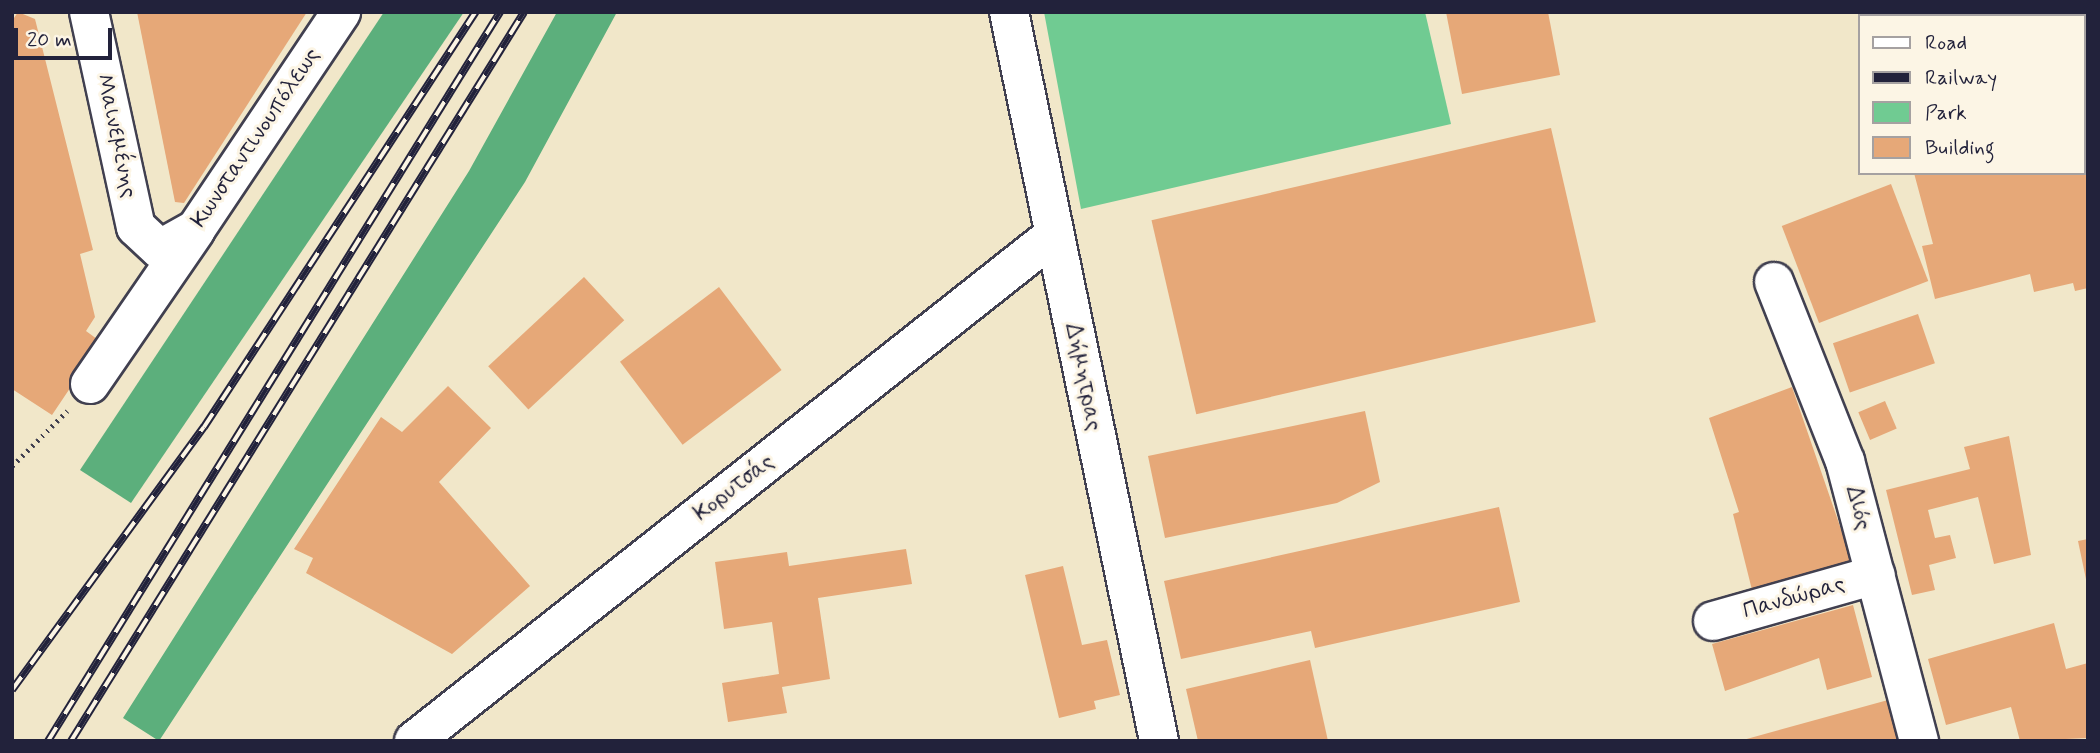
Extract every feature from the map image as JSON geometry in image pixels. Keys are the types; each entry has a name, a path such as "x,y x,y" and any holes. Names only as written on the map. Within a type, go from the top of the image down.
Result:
{"street":[{"name":"Μαινεμένης","path":"89,12 136,227 160,249"},
{"name":"Κωνσταντινουπόλεως","path":"160,249 196,229 341,12"},
{"name":"Δήμητρας","path":"1009,12 1159,741"},
{"path":"90,384 196,229"},
{"name":"Κορυτσάς","path":"438,733 1054,235"},
{"name":"Διός","path":"1774,282 1841,449 1919,741"},
{"name":"Πανδώρας","path":"1713,621 1876,575"}],"path":[{"path":"12,466 90,384"}],"green space":[{"path":"384,12 464,12 131,503 80,470"},
{"path":"557,12 617,12 525,182 159,741 123,718 469,171"},
{"path":"1044,12 1425,12 1451,124 1081,209"}],"building":[{"path":"18,12 35,19 93,250 80,254 95,317 86,331 101,342 52,415 12,389 12,21"},
{"path":"137,12 307,12 184,203 175,202"},
{"path":"1446,12 1548,12 1560,75 1462,94"},
{"path":"1951,12 2069,12 2026,14 1946,14"},
{"path":"2088,109 2088,288 2075,291 2073,283 2034,292 2030,274 1935,299 1922,246 1933,244 1915,175 2086,175"},
{"path":"1551,128 1596,322 1196,414 1152,220"},
{"path":"1891,184 1928,281 1819,323 1782,226"},
{"path":"584,277 624,320 528,409 488,366"},
{"path":"719,287 782,370 683,445 620,362"},
{"path":"1918,314 1935,363 1850,392 1833,343"},
{"path":"448,386 491,428 439,482 530,586 452,654 306,573 313,558 294,549 381,417 402,432"},
{"path":"1792,387 1853,564 1752,590 1733,514 1739,512 1709,418"},
{"path":"1885,401 1897,429 1870,440 1858,412"},
{"path":"1365,411 1380,482 1337,503 1165,538 1148,456"},
{"path":"2009,436 2031,555 1994,564 1978,497 1928,510 1935,538 1950,535 1956,558 1929,565 1935,590 1912,595 1886,490 1970,469 1964,447"},
{"path":"1499,507 1520,602 1315,648 1311,631 1181,659 1164,581"},
{"path":"2088,539 2088,583 2087,584 2078,541"},
{"path":"906,549 912,584 818,598 830,679 782,687 787,713 728,722 722,683 779,674 772,622 724,629 715,562 787,552 789,566"},
{"path":"1063,566 1082,645 1107,640 1120,695 1094,701 1096,709 1059,718 1025,575"},
{"path":"1853,605 1872,677 1827,690 1819,658 1725,691 1712,644"},
{"path":"2054,623 2066,669 2088,663 2088,738 2020,741 2011,707 1946,725 1928,659"},
{"path":"1310,660 1328,741 1198,741 1186,689"},
{"path":"1888,700 1899,741 1743,741 1743,740"}],"railway":[{"path":"12,690 204,427 476,12"},
{"path":"48,741 500,12"},
{"path":"71,741 524,12"}]}
